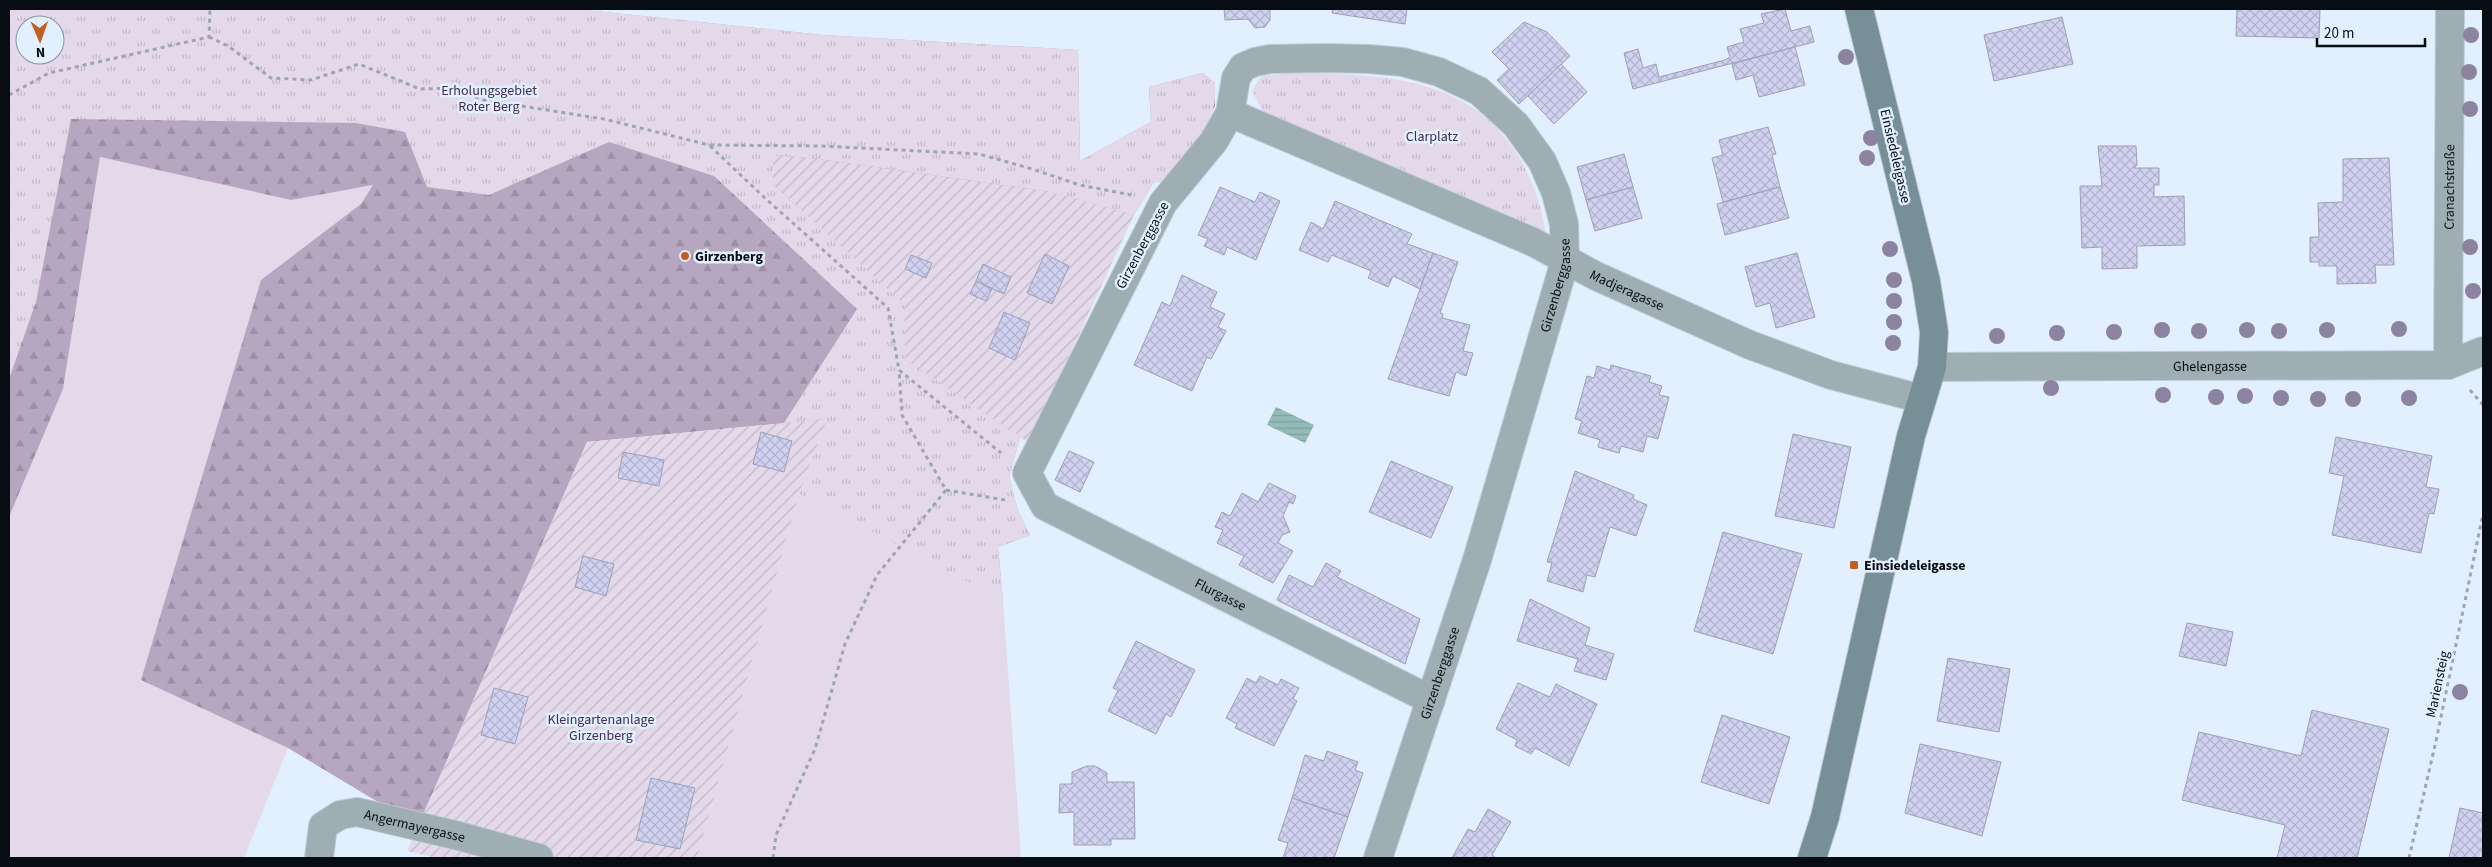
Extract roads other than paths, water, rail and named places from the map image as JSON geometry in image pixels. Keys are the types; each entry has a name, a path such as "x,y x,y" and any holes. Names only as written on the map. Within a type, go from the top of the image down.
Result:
{"street":[{"name":"Einsiedeleigasse","path":"1812,858 1825,817 1911,436 1932,367 1934,332 1926,281 1859,9"},
{"name":"Cranachstraße","path":"2448,365 2450,9"},
{"name":"Girzenberggasse","path":"1045,506 1027,473 1163,203 1214,141 1230,113 1236,78 1243,67 1270,59 1369,59 1403,62 1439,72 1479,91 1516,125 1542,161 1556,193 1564,224 1564,261 1477,560 1378,858"},
{"name":"Madjeragasse","path":"1230,113 1533,242 1564,261 1750,345 1857,383 1922,399"},
{"name":"Ghelengasse","path":"1932,367 2448,365 2483,351"},
{"name":"Flurgasse","path":"1045,506 1431,700"},
{"name":"Angermayergasse","path":"319,858 323,826 340,815 357,812 459,836 539,858"}],"place":[{"name":"Girzenberg","path":"685,256"},
{"name":"Einsiedeleigasse","path":"1854,565"}],"park label":[{"name":"Erholungsgebiet Roter Berg","path":"489,98"},
{"name":"Clarplatz","path":"1432,136"},
{"name":"Kleingartenanlage Girzenberg","path":"601,728"}]}
